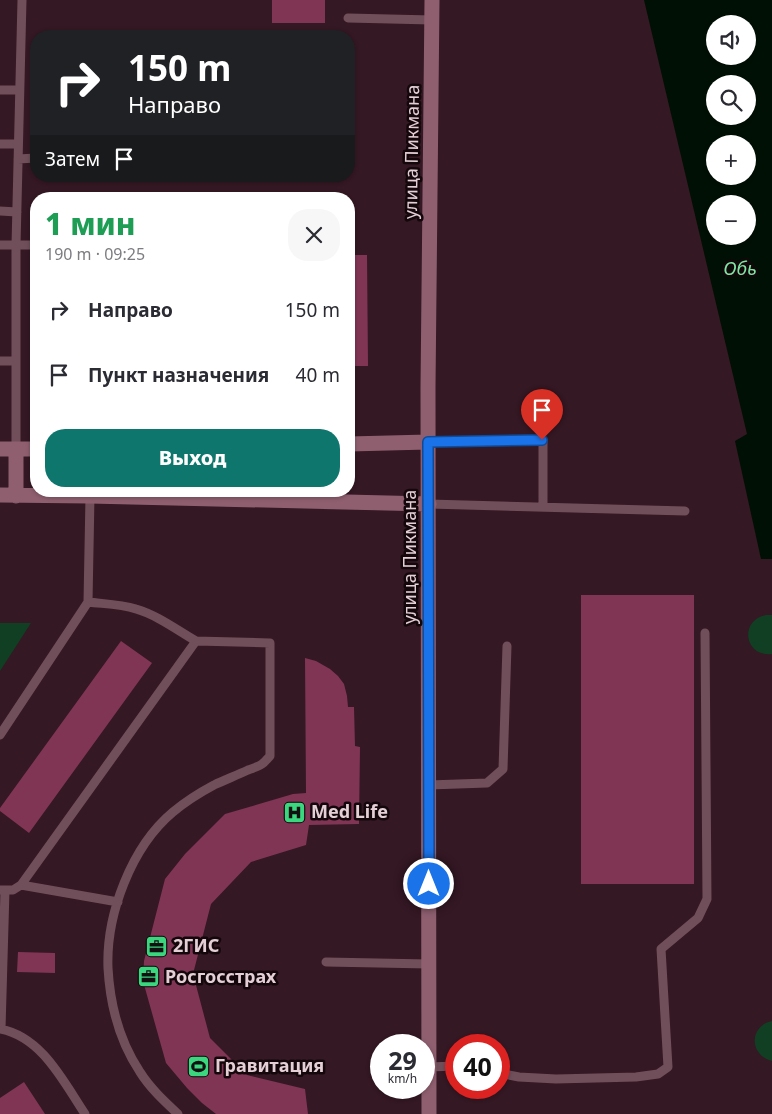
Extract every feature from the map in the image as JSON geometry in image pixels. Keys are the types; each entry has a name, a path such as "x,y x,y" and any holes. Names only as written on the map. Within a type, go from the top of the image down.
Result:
{"street":[{"name":"улица Пикмана","path":"429,1034 428,442 432,0"},
{"path":"355,444 428,442"},
{"path":"0,449 30,450"},
{"path":"16,450 16,496"},
{"path":"0,495 30,496"},
{"path":"132,497 429,504"},
{"name":"улица Пикмана","path":"429,1099 429,1114"}],"lane":[{"path":"16,450 16,245 22,0"},
{"path":"348,18 432,20"},
{"path":"0,90 19,90"},
{"path":"0,144 18,144"},
{"path":"18,159 30,158"},
{"path":"0,212 17,212"},
{"path":"0,245 30,245"},
{"path":"0,360 16,360"},
{"path":"428,442 542,440 543,507"},
{"path":"0,734 88,602 90,497"},
{"path":"429,504 685,511"},
{"path":"88,602 122,605 138,610 160,620 196,641 270,643 270,756 262,764 192,798 171,814 150,836 124,881 109,945 110,992 116,1020 126,1048 140,1073 159,1096 178,1114"},
{"path":"510,1075 556,1080 636,1077 658,1074 668,1066 661,948 698,918 707,899 705,633"},
{"path":"85,1114 54,1067 42,1053 32,1043 17,1033 1,1029 3,890 13,890 21,885 196,641"},
{"path":"429,785 487,783 503,769 507,646"},
{"path":"21,885 118,902"},
{"path":"326,962 429,964"}],"green space":[{"path":"772,615 772,654 755,650 748,638 752,624 757,618"},
{"path":"0,623 31,623 0,671"},
{"path":"772,1021 772,1061 764,1058 759,1053 755,1041 759,1029 764,1024"}],"water":[{"name":"Обь","path":"644,0 772,0 772,559 761,559 735,441 747,434"}],"building":[{"path":"272,0 325,0 325,23 272,23"},
{"path":"355,255 367,255 368,366 355,366"},
{"path":"581,595 694,595 694,884 581,884"},
{"path":"121,641 152,663 29,833 0,811 0,808"},
{"path":"305,658 316,661 338,676 344,684 348,707 354,707 355,746 360,747 359,824 309,825 306,845 251,862 211,904 193,974 210,1038 247,1075 305,1089 308,1114 216,1114 187,1088 166,1063 143,981 144,961 165,879 185,854 225,814 293,794 306,793"},
{"path":"18,952 55,953 55,973 17,972"},
{"path":"24,1082 45,1114 0,1114 0,1098"}],"place":[{"name":"Med Life","path":"295,812"},
{"name":"2ГИС","path":"157,946"},
{"name":"Росгосстрах","path":"149,977"},
{"name":"Гравитация","path":"199,1066"}],"route":[{"path":"429,884 428,442 542,440"}]}
